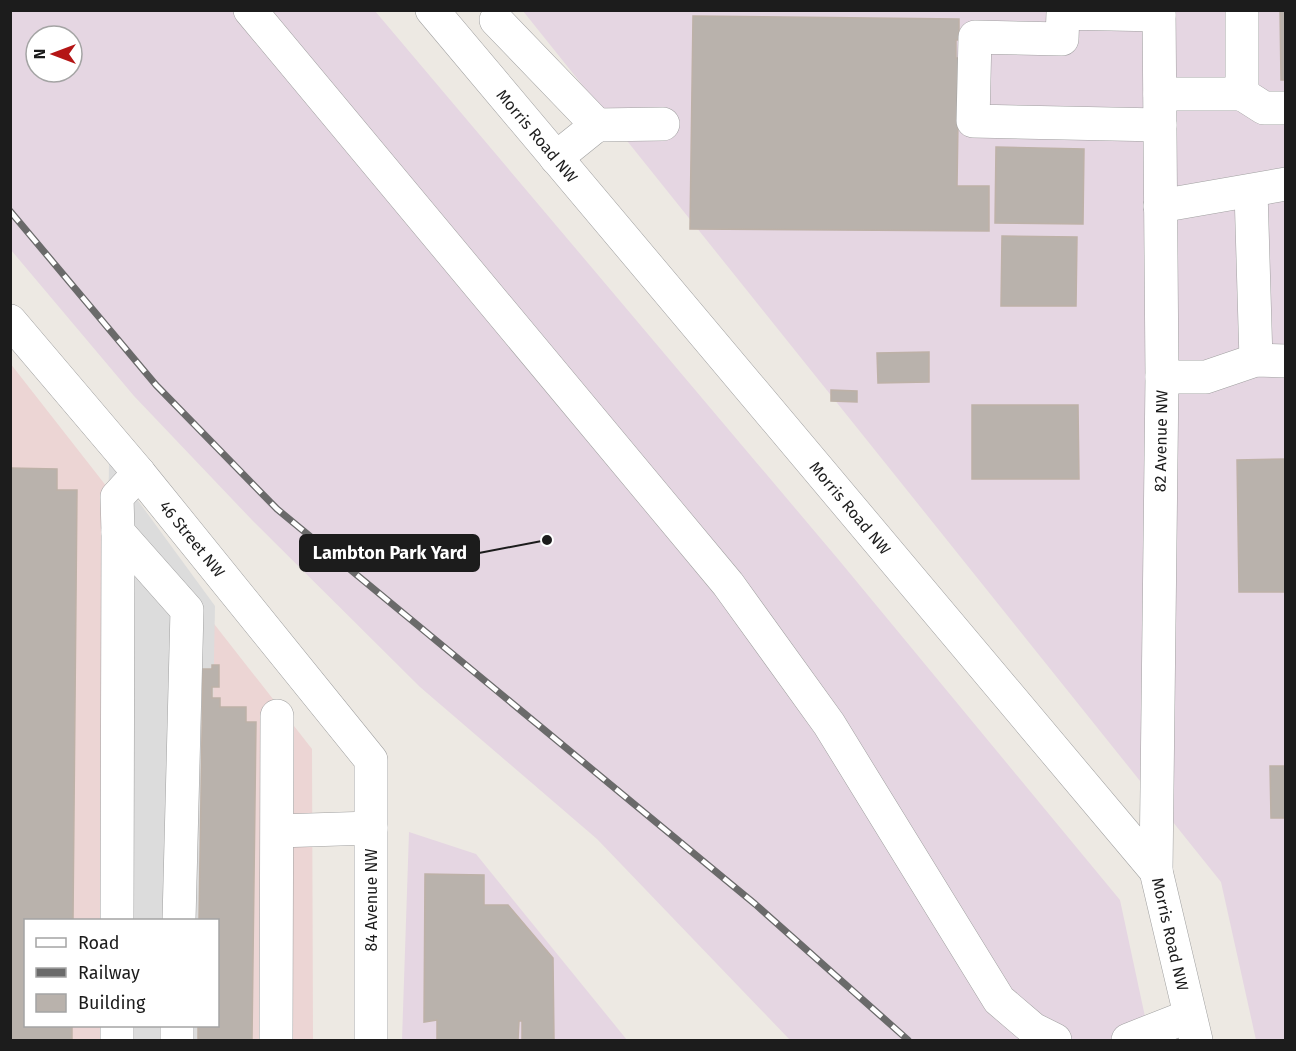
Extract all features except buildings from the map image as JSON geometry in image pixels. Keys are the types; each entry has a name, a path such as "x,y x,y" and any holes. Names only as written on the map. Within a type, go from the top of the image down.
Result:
{"street":[{"path":"250,10 728,584 829,724 999,1000 1033,1029 1055,1041"},
{"name":"Morris Road NW","path":"432,10 1156,871 1193,1028"},
{"path":"1242,10 1242,94"},
{"path":"1159,13 1063,12 1062,39 975,37 973,121 1160,109 1242,94 1264,108 1286,108"},
{"name":"82 Avenue NW","path":"1156,871 1162,377 1159,13"},
{"path":"464,48 499,15 597,125"},
{"path":"556,158 597,125 663,124"},
{"path":"1160,206 1286,184"},
{"path":"1162,377 1206,377 1271,361 1251,191"},
{"name":"46 Street NW","path":"10,321 139,473 371,760"},
{"path":"117,919 117,497 139,473"},
{"path":"118,531 187,610 179,919"},
{"path":"276,1041 277,716"},
{"name":"84 Avenue NW","path":"371,760 371,1041"},
{"path":"278,831 371,828"},
{"path":"1128,1041 1193,1028"}],"shaded area":[{"path":"10,11 375,11 838,559 1120,900 1150,1040 790,1040 597,839 420,687 252,520 134,396 11,250"},
{"path":"523,11 1285,11 1285,1040 1256,1040 1221,882"},
{"path":"10,363 312,749 313,1040 11,1040"},
{"path":"109,461 215,606 209,919 103,919"},
{"path":"409,832 476,854 627,1040 402,1040"},
{"path":"101,1027 207,1027 207,1040 101,1040"}],"railway":[{"path":"10,211 156,385 277,509 755,904 908,1040"}],"place":[{"name":"Lambton Park Yard","path":"547,540"}]}
